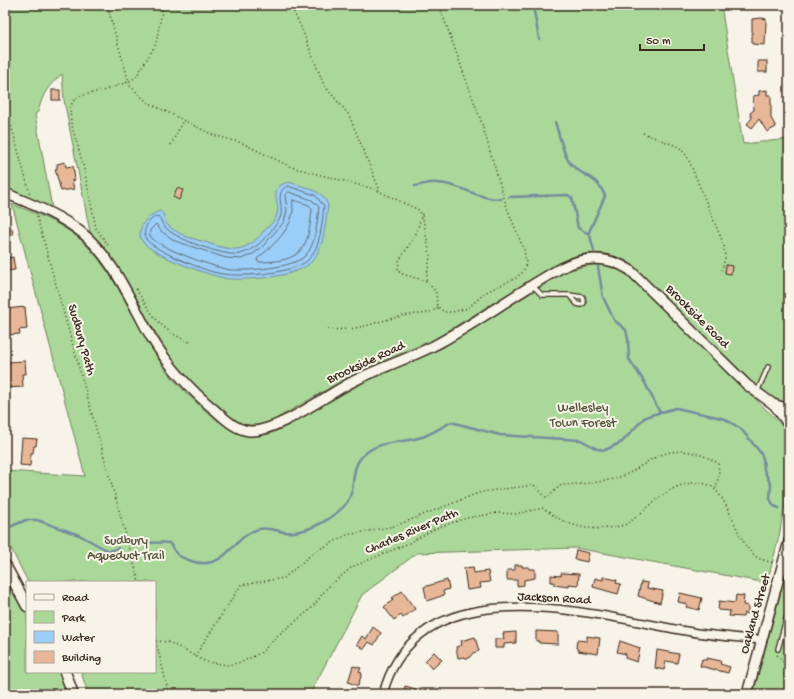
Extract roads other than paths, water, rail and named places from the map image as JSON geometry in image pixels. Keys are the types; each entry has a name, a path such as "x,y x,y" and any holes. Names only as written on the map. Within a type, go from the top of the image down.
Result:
{"main road":[{"path":"5,565 26,604"},
{"path":"65,673 73,694"}],"street":[{"name":"Brookside Road","path":"5,193 33,205 68,223 94,244 115,273 159,350 175,373 194,393 227,421 236,427 249,431 258,431 276,425 360,377 437,344 561,268 582,260 603,259 620,264 636,275 756,393 773,404 789,409"},
{"name":"Brookside Road","path":"773,404 789,425"},
{"name":"Oakland Street","path":"747,694 788,547"},
{"name":"Jackson Road","path":"384,694 390,673 397,660 406,648 422,633 433,625 452,617 484,611 529,608 567,609 685,631 761,640"}],"lane":[{"path":"532,285 538,293 569,296"},
{"path":"756,393 768,368"},
{"path":"778,649 789,608"}],"water":[{"path":"288,182 317,192 326,201 328,206 324,235 320,249 312,261 297,271 262,278 223,278 184,265 157,253 142,241 140,236 140,231 144,222 152,215 160,211 168,225 182,235 230,249 244,247 257,239 275,219 278,212 276,197 277,188"}],"waterway":[{"path":"533,5 539,39"},
{"path":"555,122 563,149 570,163 598,184 605,196 589,232 594,251"},
{"path":"415,186 431,183 445,184 484,197 501,199"},
{"path":"509,197 568,195 572,198 578,228 589,234"},
{"path":"598,267 603,297 614,320 626,330 629,359 645,383 660,413"},
{"path":"132,544 169,543 182,558 195,562 206,563 215,561 222,557 242,538 259,529 266,528 285,532 309,529 330,518 348,501 351,494 356,465 360,458 367,452 380,445 425,436 451,422 500,435 581,440 597,449 605,450 622,442 644,418 676,408 725,419 741,429 760,452 763,458 764,470 771,485 770,499 774,506 779,508"},
{"path":"5,529 26,520 37,520 79,535 110,551 118,548"}],"park label":[{"name":"Wellesley Town Forest","path":"583,416"},
{"name":"Sudbury Aqueduct Trail","path":"126,548"}]}
